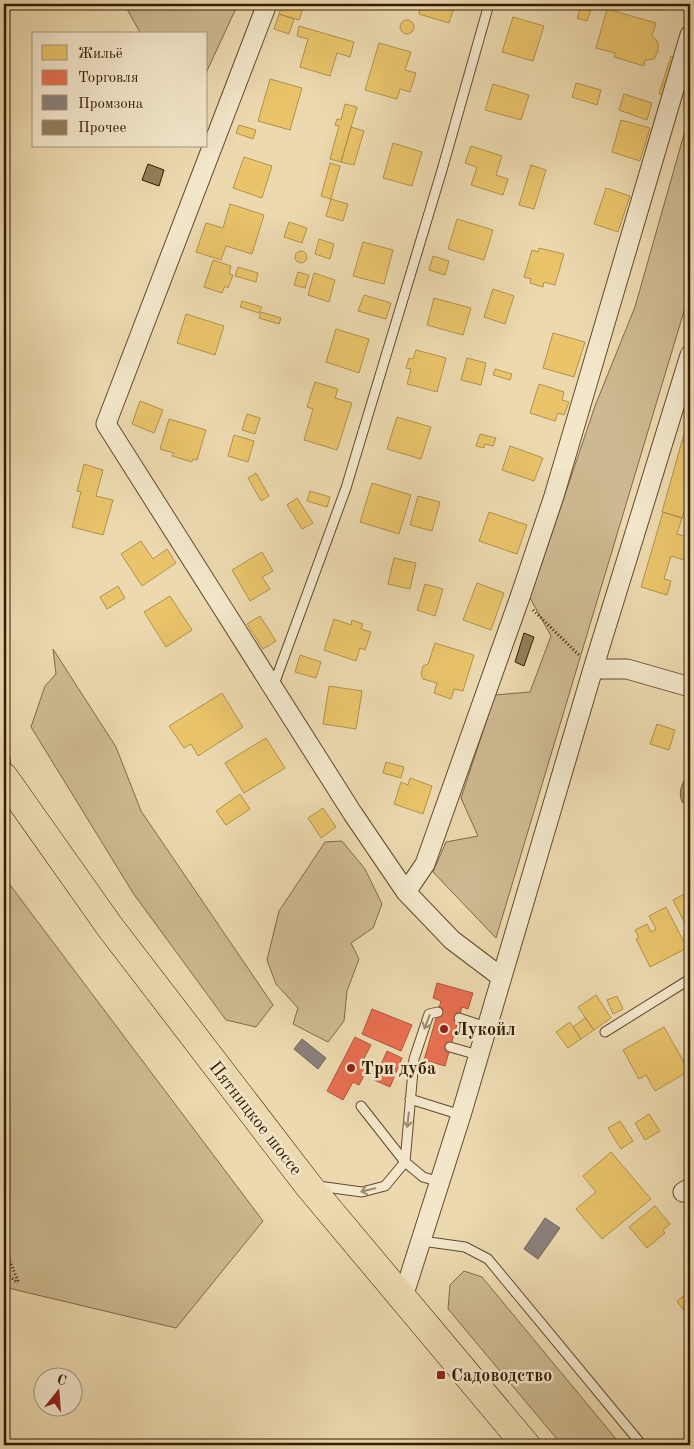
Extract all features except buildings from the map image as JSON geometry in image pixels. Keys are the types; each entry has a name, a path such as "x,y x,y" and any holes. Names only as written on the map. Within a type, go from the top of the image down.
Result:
{"main road":[{"name":"Пятницкое шоссе","path":"6,781 110,927 308,1184 526,1445"}],"street":[{"path":"267,4 106,424 353,814 406,892 452,940 501,977"},
{"path":"406,892 425,864 554,496 690,36"},
{"path":"403,1297 461,1115 593,669 690,355"},
{"path":"593,669 627,669 690,687"}],"lane":[{"path":"273,688 346,488 442,170 489,4"},
{"path":"4,752 6,781"},
{"path":"606,1032 690,979"},
{"path":"308,1184 362,1192 385,1186 405,1162 414,1059 425,1039 429,1014 438,1012"},
{"path":"458,1018 486,1026"},
{"path":"450,1047 478,1055"},
{"path":"410,1099 461,1115"},
{"path":"361,1106 405,1162 423,1177 440,1182"},
{"path":"422,1241 465,1247 488,1258 642,1445"}],"path":[{"path":"520,597 593,669"},
{"path":"4,1248 18,1284 4,1272"}],"shaded area":[{"path":"124,4 238,4 208,69 208,32 140,32"},
{"path":"690,113 690,291 496,938 433,872 446,842 478,836 461,798 495,695 530,692 551,636 530,598 595,406 635,307"},
{"path":"53,649 116,747 141,811 273,1005 256,1027 226,1020 133,893 31,727 45,686 56,674"},
{"path":"690,771 690,806 682,802 680,793"},
{"path":"342,841 365,869 382,904 373,928 351,943 359,959 347,991 344,1021 328,1042 293,1024 298,1008 276,984 267,960 279,911 325,842"},
{"path":"4,877 263,1221 176,1328 4,1287"},
{"path":"464,1271 482,1277 621,1445 562,1445 448,1309 450,1285"}],"place":[{"name":"Лукойл","path":"444,1029"},
{"name":"Три дуба","path":"351,1068"},
{"name":"Садоводство","path":"441,1375"}]}
